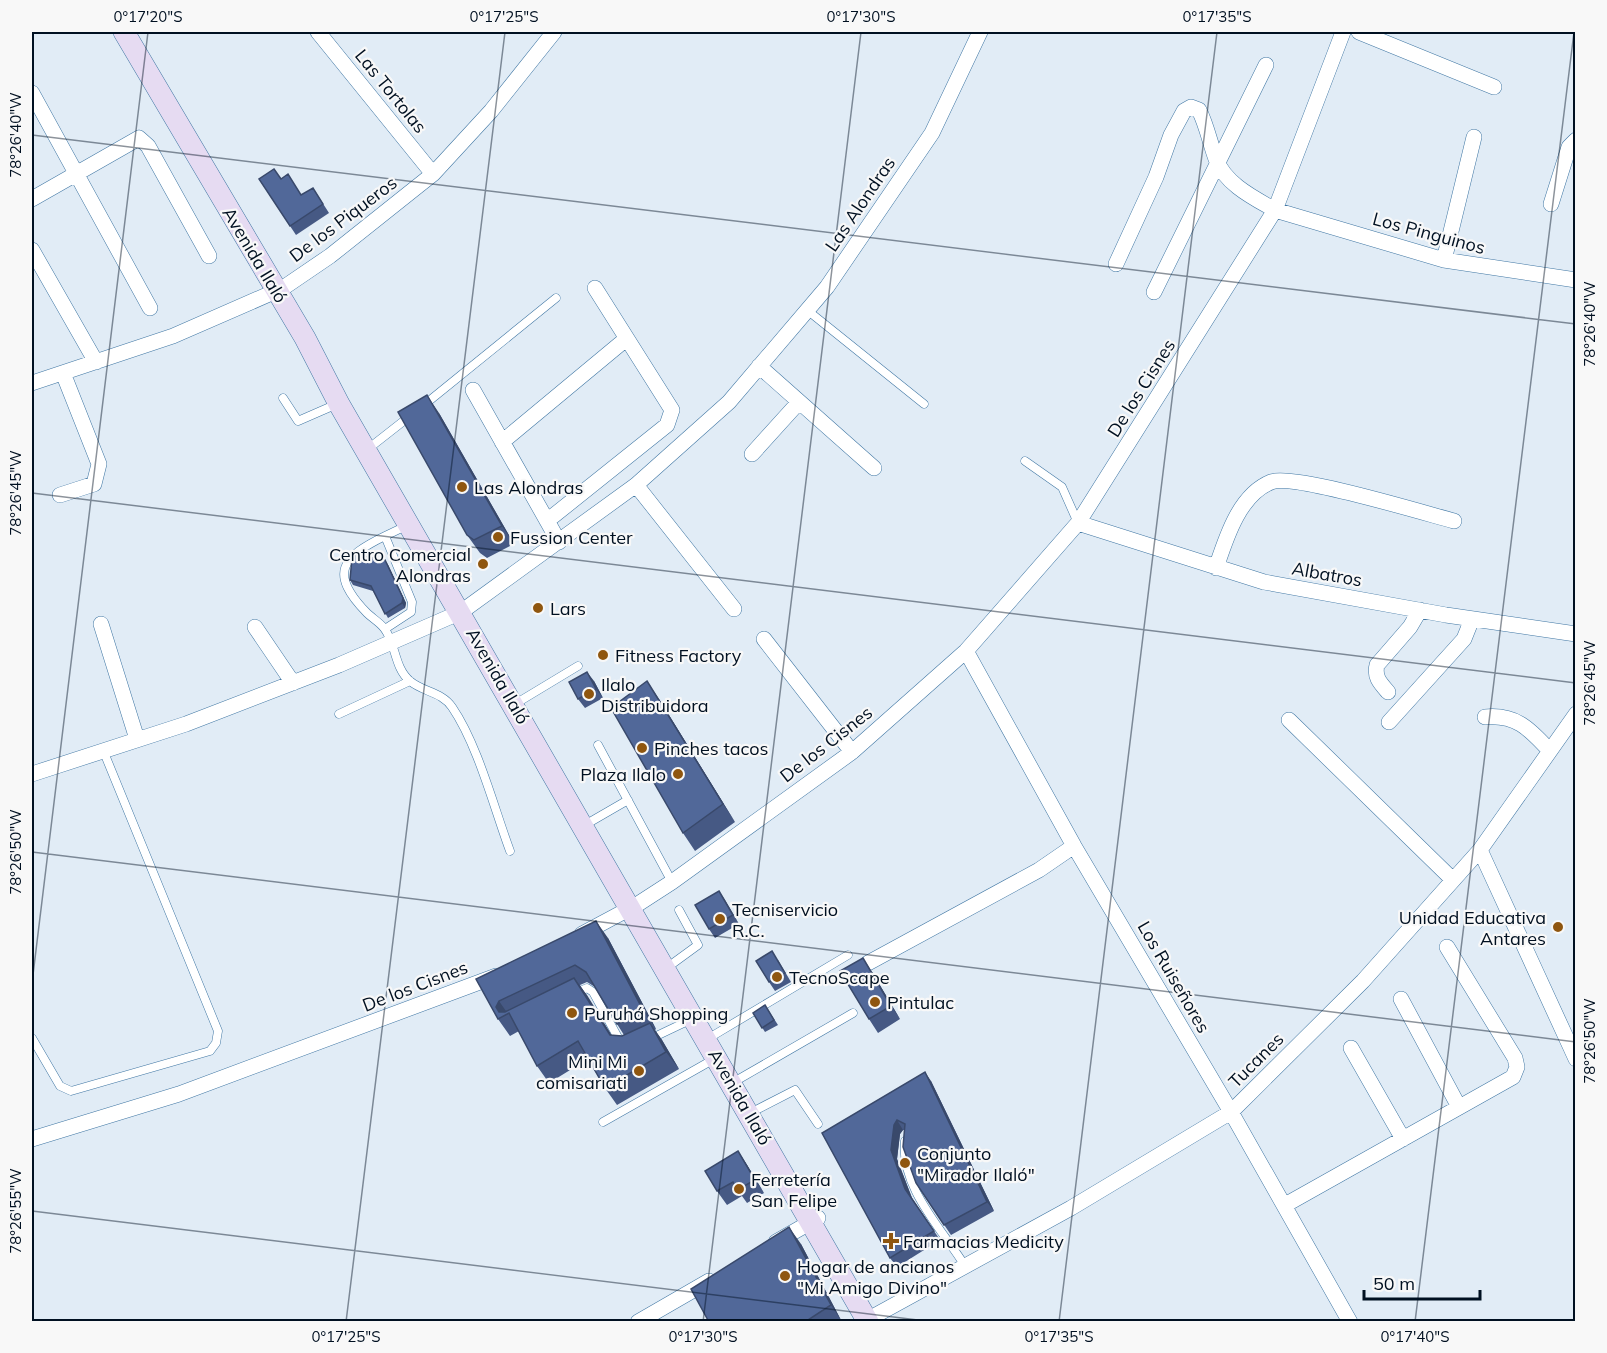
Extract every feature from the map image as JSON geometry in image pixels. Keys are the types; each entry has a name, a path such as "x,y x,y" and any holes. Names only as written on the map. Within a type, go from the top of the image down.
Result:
{"main road":[{"name":"Avenida Ilaló","path":"124,32 373,445 635,906 714,1035 815,1220"},
{"name":"Avenida Ilaló","path":"136,32 280,289 339,404 410,524 520,701 590,822 695,1019 872,1320"}],"street":[{"name":"Las Tortolas","path":"318,32 433,174"},
{"name":"De los Piqueros","path":"32,383 173,336 280,289 330,256 433,174 491,111 554,32"},
{"name":"Las Alondras","path":"32,774 186,724 293,683 388,635 465,610 636,485 729,402 827,287 932,133 980,32"},
{"name":"De los Cisnes","path":"572,939 635,906 672,882 852,752 966,651 1078,523 1275,210 1343,32"},
{"path":"1359,32 1494,87"},
{"path":"1154,292 1266,65"},
{"path":"32,93 150,308"},
{"path":"1116,264 1156,177 1171,135 1184,111 1191,107 1199,110 1217,161"},
{"path":"1444,260 1474,137"},
{"path":"32,199 136,138 148,146 209,256"},
{"path":"1551,204 1569,147 1575,140"},
{"name":"Los Pinguinos","path":"1217,161 1226,176 1250,195 1275,210 1444,260 1575,280"},
{"path":"32,250 96,362"},
{"path":"547,521 667,425 672,418 672,410 595,288"},
{"path":"502,442 626,339"},
{"path":"759,366 874,468"},
{"path":"60,495 94,484 99,464 63,373"},
{"path":"472,390 559,542"},
{"path":"752,454 799,402"},
{"path":"1216,568 1228,534 1241,511 1255,492 1273,481 1313,484 1454,521"},
{"path":"636,485 734,609"},
{"name":"Albatros","path":"1078,523 1264,582 1472,619 1575,634"},
{"path":"1388,692 1379,682 1376,673 1377,665 1410,627 1420,610"},
{"path":"1389,722 1464,639 1472,619"},
{"path":"101,624 137,739"},
{"path":"255,627 293,683"},
{"path":"764,639 852,752"},
{"name":"Los Ruiseñores","path":"966,651 1074,846 1285,1205 1350,1322"},
{"name":"Tucanes","path":"872,1320 1071,1208 1231,1112 1363,981 1480,850 1575,714"},
{"path":"1485,717 1503,716 1515,720 1549,750"},
{"path":"1289,720 1453,880"},
{"path":"868,963 1039,870 1074,846"},
{"path":"1480,850 1575,1059"},
{"path":"1285,1205 1513,1077 1517,1067 1515,1058 1447,947"},
{"name":"De los Cisnes","path":"32,1138 179,1095 514,969"},
{"path":"1401,999 1459,1107"},
{"path":"1351,1048 1403,1139"},
{"path":"761,1251 815,1220"},
{"path":"638,1322 720,1275"}],"lane":[{"path":"373,445 556,298"},
{"path":"807,310 924,404"},
{"path":"283,398 298,421 339,404"},
{"path":"1025,461 1062,487 1078,523"},
{"path":"410,524 357,550 347,560 343,575 353,597 388,635 403,674 410,681 443,697 451,706 478,762 510,851"},
{"path":"384,536 412,602 411,612 388,635"},
{"path":"520,701 578,666"},
{"path":"339,714 410,681"},
{"path":"598,745 672,882"},
{"path":"32,1038 60,1086 71,1091 210,1050 218,1037 218,1031 104,750"},
{"path":"590,822 628,800"},
{"path":"672,964 698,945 679,910"},
{"path":"714,1035 848,955"},
{"path":"563,999 587,988 591,989 623,1046 631,1048"},
{"path":"739,1079 853,1013"},
{"path":"641,1043 695,1019"},
{"path":"603,1122 717,1057"},
{"path":"756,1110 795,1090 818,1124"},
{"path":"906,1135 903,1157 917,1195 965,1266"}],"building":[{"path":"274,169 281,179 288,174 301,195 313,188 323,204 290,226 259,179"},
{"name":"Las Alondras","path":"427,395 502,526 474,540 467,535 398,412"},
{"path":"356,555 385,560 403,598 402,603 385,614 371,586 350,580 352,558"},
{"path":"587,672 596,689 578,699 569,682"},
{"name":"Plaza Ilalo","path":"647,681 723,804 683,833 611,708"},
{"path":"719,891 733,915 709,929 695,905"},
{"name":"Puruhá Shopping","path":"596,921 644,1012 617,1024 586,972 575,965 499,1001 496,1007 499,1012 505,1012 574,978 610,1035 622,1036 650,1023 666,1052 605,1088 578,1041 537,1066 509,1013 498,1019 476,979"},
{"path":"772,951 785,973 769,982 756,961"},
{"name":"Pintulac","path":"863,958 891,1006 869,1019 840,971"},
{"path":"765,1005 774,1020 762,1028 753,1013"},
{"name":"Conjunto \"Mirador Ilaló\"","path":"925,1072 987,1202 944,1225 916,1183 903,1147 905,1124 897,1120 894,1125 891,1150 905,1189 934,1231 890,1258 822,1133"},
{"path":"738,1151 755,1180 737,1190 733,1182 717,1191 705,1171"},
{"name":"Hogar de ancianos \"Mi Amigo Divino\"","path":"789,1227 831,1305 805,1322 709,1322 691,1289"}],"place":[{"name":"Las Alondras","path":"462,487"},
{"name":"Fussion Center","path":"498,537"},
{"name":"Centro Comercial Alondras","path":"483,564"},
{"name":"Lars","path":"538,608"},
{"name":"Fitness Factory","path":"603,655"},
{"name":"Ilalo Distribuidora","path":"589,694"},
{"name":"Pinches tacos","path":"642,748"},
{"name":"Plaza Ilalo","path":"678,774"},
{"name":"Tecniservicio R.C.","path":"720,919"},
{"name":"Unidad Educativa Antares","path":"1558,927"},
{"name":"TecnoScape","path":"777,977"},
{"name":"Pintulac","path":"875,1002"},
{"name":"Puruhá Shopping","path":"572,1013"},
{"name":"Mini Mi comisariati","path":"639,1071"},
{"name":"Conjunto \"Mirador Ilaló\"","path":"905,1163"},
{"name":"Ferretería San Felipe","path":"739,1189"},
{"name":"Farmacias Medicity","path":"891,1241"},
{"name":"Hogar de ancianos \"Mi Amigo Divino\"","path":"785,1276"}]}
